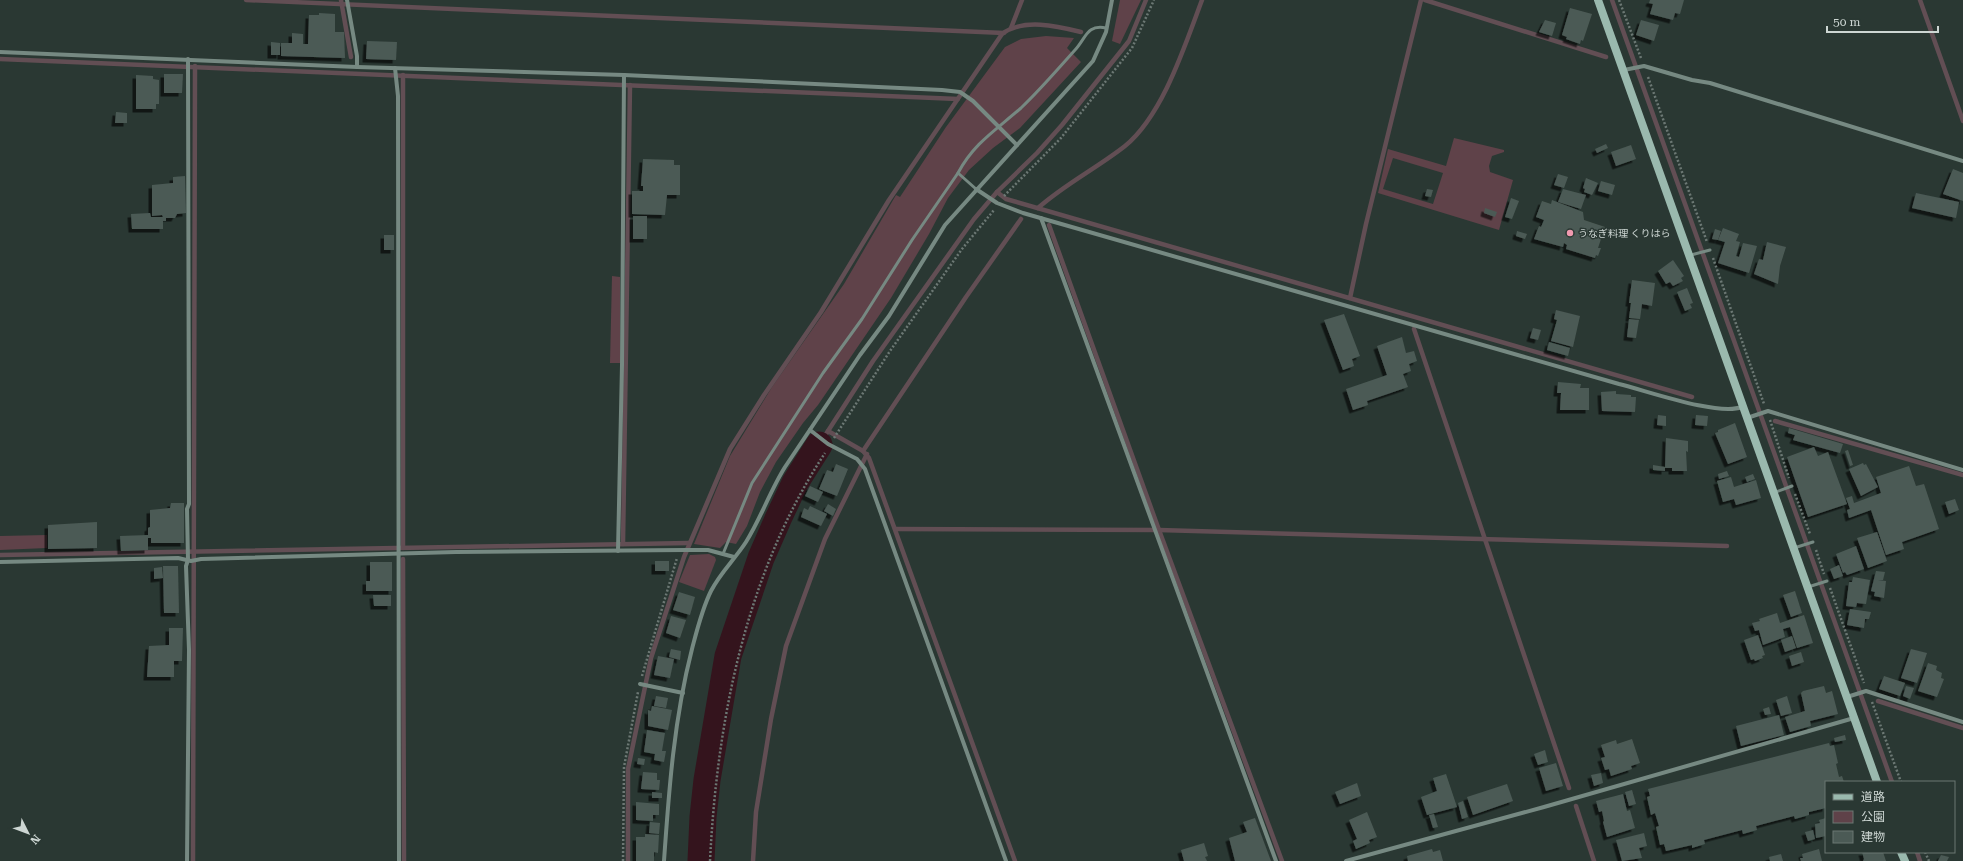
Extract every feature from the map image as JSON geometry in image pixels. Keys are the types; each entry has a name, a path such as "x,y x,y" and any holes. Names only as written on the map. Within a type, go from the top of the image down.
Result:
{"street":[{"path":"347,0 357,56 357,67"},
{"path":"664,861 672,757 683,693 695,640 710,592 719,576 756,525 774,486 860,355 889,316 945,225 1093,61 1106,28 1112,0"},
{"path":"1598,0 1627,69 1692,255 1742,407 1750,417 1850,696 1854,718 1876,781"},
{"path":"0,52 188,61 624,75 960,92 1017,145"},
{"path":"187,861 189,650 186,566 189,557 187,508 189,504 188,61"},
{"path":"1627,69 1642,66 1692,80 1710,83 1963,161"},
{"path":"395,68 399,861"},
{"path":"618,546 622,365 624,75"},
{"path":"976,189 984,196 998,203 1041,218 1619,384 1714,408 1734,410 1742,407"},
{"path":"1041,218 1153,528 1276,861"},
{"path":"1750,417 1766,412 1963,470"},
{"path":"810,430 829,444 859,461 863,465 870,479 1006,861"},
{"path":"0,562 189,557 197,561 201,559 397,552 456,552 618,546 708,550 734,557"},
{"path":"641,685 683,693"},
{"path":"1850,696 1866,692 1963,722"},
{"path":"1346,861 1544,807 1854,718"}],"lane":[{"path":"723,554 752,483 823,373 862,318 912,240 974,149 998,126 1036,94 1083,42 1091,29 1097,26 1106,28"},
{"path":"958,173 976,189"},
{"path":"1692,255 1709,251"},
{"path":"1777,492 1790,487"},
{"path":"1796,548 1811,543"},
{"path":"1810,586 1826,581"}],"path":[{"path":"1005,194 1062,138 1132,48 1154,0"},
{"path":"1619,0 1766,412 1790,487 1901,781"},
{"path":"834,438 864,390 962,249 998,203"},
{"path":"710,861 715,792 730,694 740,649 766,571 780,535 808,479 829,444"},
{"path":"623,861 624,766 651,640 682,550"}],"green space":[{"path":"1120,0 1141,0 1120,44 1112,41"},
{"path":"1046,36 1074,38 1067,48 1081,62 1020,128 993,148 969,170 948,198 929,234 891,298 818,405 803,423 776,462 760,492 747,526 736,544 726,542 720,548 694,544 730,456 772,387 844,284 896,195 900,197 946,127 1005,47 1021,39"},
{"path":"1454,138 1504,150 1504,152 1492,156 1489,166 1490,172 1513,180 1499,230 1378,193 1388,149 1446,166","holes":["1393,158 1443,173 1433,204 1383,189"]},
{"path":"612,276 620,277 620,363 610,363"},
{"path":"47,535 47,548 0,550 0,536"},
{"path":"709,554 715,557 716,560 704,591 679,582 690,555"}],"building":[{"path":"1650,0 1684,0 1680,14 1675,13 1673,20 1650,14 1653,4 1649,3"},
{"path":"1570,8 1592,14 1583,41 1581,40 1580,44 1566,39 1567,37 1562,35"},
{"path":"319,13 335,14 335,32 344,32 345,58 281,56 281,43 292,43 292,33 303,34 303,44 308,44 309,15 319,15"},
{"path":"1545,20 1556,23 1552,36 1539,32"},
{"path":"1641,20 1659,25 1654,41 1636,35"},
{"path":"367,41 397,42 396,60 366,59"},
{"path":"271,42 280,43 280,55 271,55"},
{"path":"164,74 183,74 182,93 164,93"},
{"path":"136,75 153,76 153,79 159,80 159,104 156,104 156,109 136,109"},
{"path":"116,112 127,113 127,123 115,123"},
{"path":"1606,144 1608,148 1597,153 1595,149"},
{"path":"1631,145 1636,159 1616,166 1611,152"},
{"path":"643,159 674,160 674,165 680,165 680,195 667,195 665,215 632,214 632,191 643,191 643,186 641,186"},
{"path":"1953,169 1963,173 1963,201 1943,194"},
{"path":"1558,174 1568,177 1564,188 1554,185"},
{"path":"185,176 186,213 177,214 175,218 166,218 166,221 163,221 163,229 132,229 131,214 150,213 151,217 163,217 162,215 152,216 152,185 173,183 173,177"},
{"path":"1586,178 1598,183 1592,195 1584,192 1585,189 1583,188"},
{"path":"1601,181 1615,185 1612,195 1598,191"},
{"path":"1427,189 1433,190 1431,197 1425,196"},
{"path":"1563,189 1586,195 1581,209 1558,202"},
{"path":"1916,193 1959,202 1956,218 1912,208"},
{"path":"1511,198 1519,201 1512,219 1505,217"},
{"name":"うなぎ料理 くりはら","path":"1552,200 1583,212 1584,220 1605,227 1598,248 1601,248 1598,256 1596,255 1595,258 1566,249 1567,245 1564,243 1563,247 1534,239 1539,226 1541,227 1544,220 1536,217 1542,201 1551,204"},
{"path":"1485,208 1497,212 1495,217 1484,213"},
{"path":"633,216 647,216 647,239 633,239"},
{"path":"1723,228 1739,234 1736,241 1740,242 1736,256 1739,257 1743,243 1757,246 1749,273 1718,263 1725,242 1718,240"},
{"path":"1715,229 1721,231 1718,240 1712,239"},
{"path":"1517,231 1527,234 1525,239 1516,236"},
{"path":"384,235 394,235 394,250 384,250"},
{"path":"1767,242 1786,247 1780,266 1778,284 1754,274 1759,259 1763,260"},
{"path":"1673,260 1684,276 1681,278 1683,281 1673,286 1670,282 1666,284 1658,271"},
{"path":"1632,280 1655,283 1652,306 1642,304 1640,319 1629,318"},
{"path":"1687,288 1693,303 1690,304 1692,308 1685,311 1677,292"},
{"path":"1556,310 1580,316 1573,347 1551,341 1557,320 1554,319"},
{"path":"1344,314 1360,356 1352,359 1354,366 1343,370 1324,320"},
{"path":"1629,319 1639,320 1636,338 1627,337"},
{"path":"1533,328 1541,330 1538,340 1530,338"},
{"path":"1402,337 1406,353 1414,351 1417,361 1409,364 1411,371 1403,374 1408,387 1367,401 1368,405 1353,410 1346,389 1387,375 1377,346"},
{"path":"1549,342 1570,348 1568,356 1547,350"},
{"path":"1558,382 1581,384 1580,388 1589,388 1589,410 1560,410 1561,393 1557,393"},
{"path":"1616,391 1616,394 1631,395 1631,397 1636,397 1635,412 1602,411 1601,392"},
{"path":"1658,415 1666,416 1666,426 1657,425"},
{"path":"1696,415 1708,416 1707,426 1695,425"},
{"path":"1735,423 1747,457 1728,464 1715,433 1718,432 1718,430"},
{"path":"1789,428 1843,444 1840,453 1793,440 1795,435 1788,433"},
{"path":"1666,438 1688,441 1688,452 1686,451 1687,471 1672,471 1672,468 1665,468"},
{"path":"1814,447 1818,456 1828,452 1847,504 1808,517 1787,457"},
{"path":"1848,450 1853,465 1850,466 1845,451"},
{"path":"1863,463 1864,465 1866,464 1878,487 1861,496 1849,469"},
{"path":"836,464 848,469 837,496 819,489 827,470 833,472"},
{"path":"1653,465 1665,467 1665,471 1653,470"},
{"path":"1909,466 1916,486 1924,484 1939,529 1902,542 1904,549 1886,555 1871,510 1849,518 1847,510 1850,509 1846,498 1852,496 1854,503 1881,493 1876,477"},
{"path":"1727,471 1729,476 1719,479 1718,474"},
{"path":"1753,474 1755,479 1747,482 1745,477"},
{"path":"1731,477 1734,487 1756,480 1761,498 1736,505 1734,499 1723,502 1717,481"},
{"path":"810,486 823,492 818,502 805,496"},
{"path":"1955,499 1959,510 1949,514 1945,502"},
{"path":"171,503 184,503 184,543 151,543 151,538 148,538 148,550 121,551 120,536 148,535 148,528 150,527 150,510 170,508"},
{"path":"828,504 836,509 833,516 824,511"},
{"path":"810,506 827,514 821,526 801,517 804,508 808,510"},
{"path":"97,522 97,548 48,549 48,525"},
{"path":"1877,532 1887,561 1868,568 1857,538"},
{"path":"1856,546 1864,569 1847,575 1845,572 1843,573 1836,554"},
{"path":"655,561 669,561 669,571 655,571"},
{"path":"370,562 392,562 392,591 366,591 366,581 370,581"},
{"path":"1839,565 1843,576 1834,579 1830,569"},
{"path":"163,566 178,566 179,613 164,613"},
{"path":"162,567 163,578 154,579 154,568"},
{"path":"1876,571 1885,572 1883,580 1878,580 1886,581 1884,598 1874,596 1875,592 1871,591"},
{"path":"1853,577 1870,580 1866,604 1857,603 1856,607 1846,606 1849,582 1852,582"},
{"path":"1795,591 1802,613 1791,617 1783,595"},
{"path":"679,592 695,597 690,615 673,610"},
{"path":"373,595 391,595 391,606 374,606"},
{"path":"1850,609 1871,612 1869,619 1865,619 1864,628 1847,625"},
{"path":"1777,613 1780,623 1804,615 1813,643 1797,648 1790,627 1783,629 1785,637 1763,645 1759,630 1755,631 1752,623"},
{"path":"671,616 686,620 680,638 666,633"},
{"path":"169,628 183,628 182,661 174,661 174,677 147,677 149,646 169,645"},
{"path":"1758,635 1765,655 1762,656 1763,658 1755,661 1754,659 1751,660 1744,640"},
{"path":"1792,636 1796,648 1785,652 1781,640"},
{"path":"671,649 681,651 680,660 669,657"},
{"path":"1911,649 1927,653 1917,683 1901,678"},
{"path":"1801,652 1804,662 1792,666 1789,656"},
{"path":"658,656 674,659 670,678 654,675"},
{"path":"1928,663 1937,666 1936,670 1942,673 1941,678 1944,679 1937,697 1918,691"},
{"path":"1884,676 1905,683 1900,696 1879,689"},
{"path":"1824,686 1826,693 1832,691 1838,714 1810,721 1811,726 1790,732 1785,717 1805,711 1801,693 1803,691"},
{"path":"1906,686 1914,688 1910,699 1903,696"},
{"path":"656,696 668,698 666,708 654,706"},
{"path":"1787,696 1792,713 1781,716 1776,700"},
{"path":"652,706 672,710 668,730 648,726 648,710 651,711"},
{"path":"1769,707 1771,714 1765,715 1763,709"},
{"path":"1779,715 1784,735 1741,746 1736,726"},
{"path":"647,730 665,733 662,751 666,751 664,762 654,760 655,754 644,752"},
{"path":"1845,735 1846,740 1835,742 1834,738"},
{"path":"1632,739 1640,763 1631,766 1632,769 1611,776 1609,769 1605,770 1601,758 1605,757 1601,745 1616,740 1617,744"},
{"path":"1829,743 1830,746 1834,745 1839,777 1842,776 1844,781 1825,781 1825,808 1809,812 1809,815 1795,819 1794,816 1756,826 1757,830 1743,834 1742,830 1704,840 1705,844 1692,848 1692,845 1666,851 1664,844 1660,845 1656,827 1659,826 1655,813 1651,815 1647,797 1650,796 1648,789"},
{"path":"1545,750 1548,762 1538,765 1534,754"},
{"path":"638,758 645,759 644,765 637,764"},
{"path":"1556,763 1563,786 1546,791 1539,768"},
{"path":"643,772 657,773 657,780 660,780 659,790 641,789"},
{"path":"1601,773 1603,783 1594,786 1591,775"},
{"path":"1446,774 1457,807 1427,815 1421,797 1437,791 1433,778"},
{"path":"1357,783 1361,796 1340,804 1335,792"},
{"path":"1507,784 1513,801 1473,815 1467,797"},
{"path":"1632,790 1636,804 1629,806 1625,792"},
{"path":"652,792 662,793 662,798 652,798"},
{"path":"1623,794 1627,811 1630,810 1635,828 1607,837 1602,811 1599,812 1596,801"},
{"path":"1463,801 1468,817 1462,819 1458,803"},
{"path":"636,802 659,804 659,815 653,815 653,821 636,820"},
{"path":"1367,812 1377,837 1369,840 1370,843 1356,849 1353,841 1357,839 1349,820"},
{"path":"1434,814 1438,827 1433,828 1429,815"},
{"path":"1255,818 1271,861 1235,861 1229,838 1247,832 1243,822"},
{"path":"1825,818 1825,836 1816,838 1815,824 1820,823 1819,820"},
{"path":"650,822 660,823 659,834 649,833"},
{"path":"1813,830 1815,839 1808,841 1805,832"},
{"path":"1644,833 1647,846 1639,848 1642,858 1622,861 1616,840"},
{"path":"645,834 659,835 658,853 654,852 654,861 636,861 636,837 645,837"},
{"path":"1204,843 1208,856 1205,857 1207,861 1184,861 1181,850"},
{"path":"1432,849 1433,852 1440,850 1443,861 1408,861 1407,856"},
{"path":"1819,849 1822,861 1801,861 1800,858 1803,858 1802,854"},
{"path":"1862,853 1883,853 1886,861 1863,861"},
{"path":"1781,854 1783,861 1770,861 1769,857"},
{"path":"1941,855 1949,857 1947,861 1938,861"}],"waterway":[{"path":"246,0 1004,33"},
{"path":"341,0 351,57"},
{"path":"1011,28 1022,0"},
{"path":"819,445 873,361 974,219 997,192 1037,153 1062,125 1129,41 1146,0"},
{"path":"1038,208 1059,191 1125,146 1139,133 1162,98 1180,58 1202,0"},
{"path":"1350,298 1366,224 1421,0"},
{"path":"1425,0 1606,57"},
{"path":"1612,0 1892,781"},
{"path":"1920,0 1963,121"},
{"path":"628,861 628,769 651,658 684,557 730,449 764,395 821,312 889,200 1002,34 1010,29 1030,25 1051,26 1081,32"},
{"path":"0,59 958,99"},
{"path":"193,861 195,66"},
{"path":"403,75 403,548"},
{"path":"623,544 630,85"},
{"path":"997,192 1006,199 1692,397"},
{"path":"863,451 966,297 1021,219"},
{"path":"1049,225 1159,530 1282,861"},
{"path":"1414,329 1569,788"},
{"path":"1775,421 1963,475"},
{"path":"828,431 863,451 869,458 1015,861"},
{"path":"701,861 703,817 707,780 728,656 761,558 795,483 819,445"},
{"path":"753,861 756,812 771,719 786,646 825,539 867,454"},
{"path":"895,529 1159,530 1727,546"},
{"path":"0,555 689,543"},
{"path":"403,559 404,861"},
{"path":"1878,701 1963,728"},
{"path":"1576,806 1594,861"},
{"path":"1917,853 1920,861"}],"place":[{"name":"うなぎ料理 くりはら","path":"1570,233"}]}
